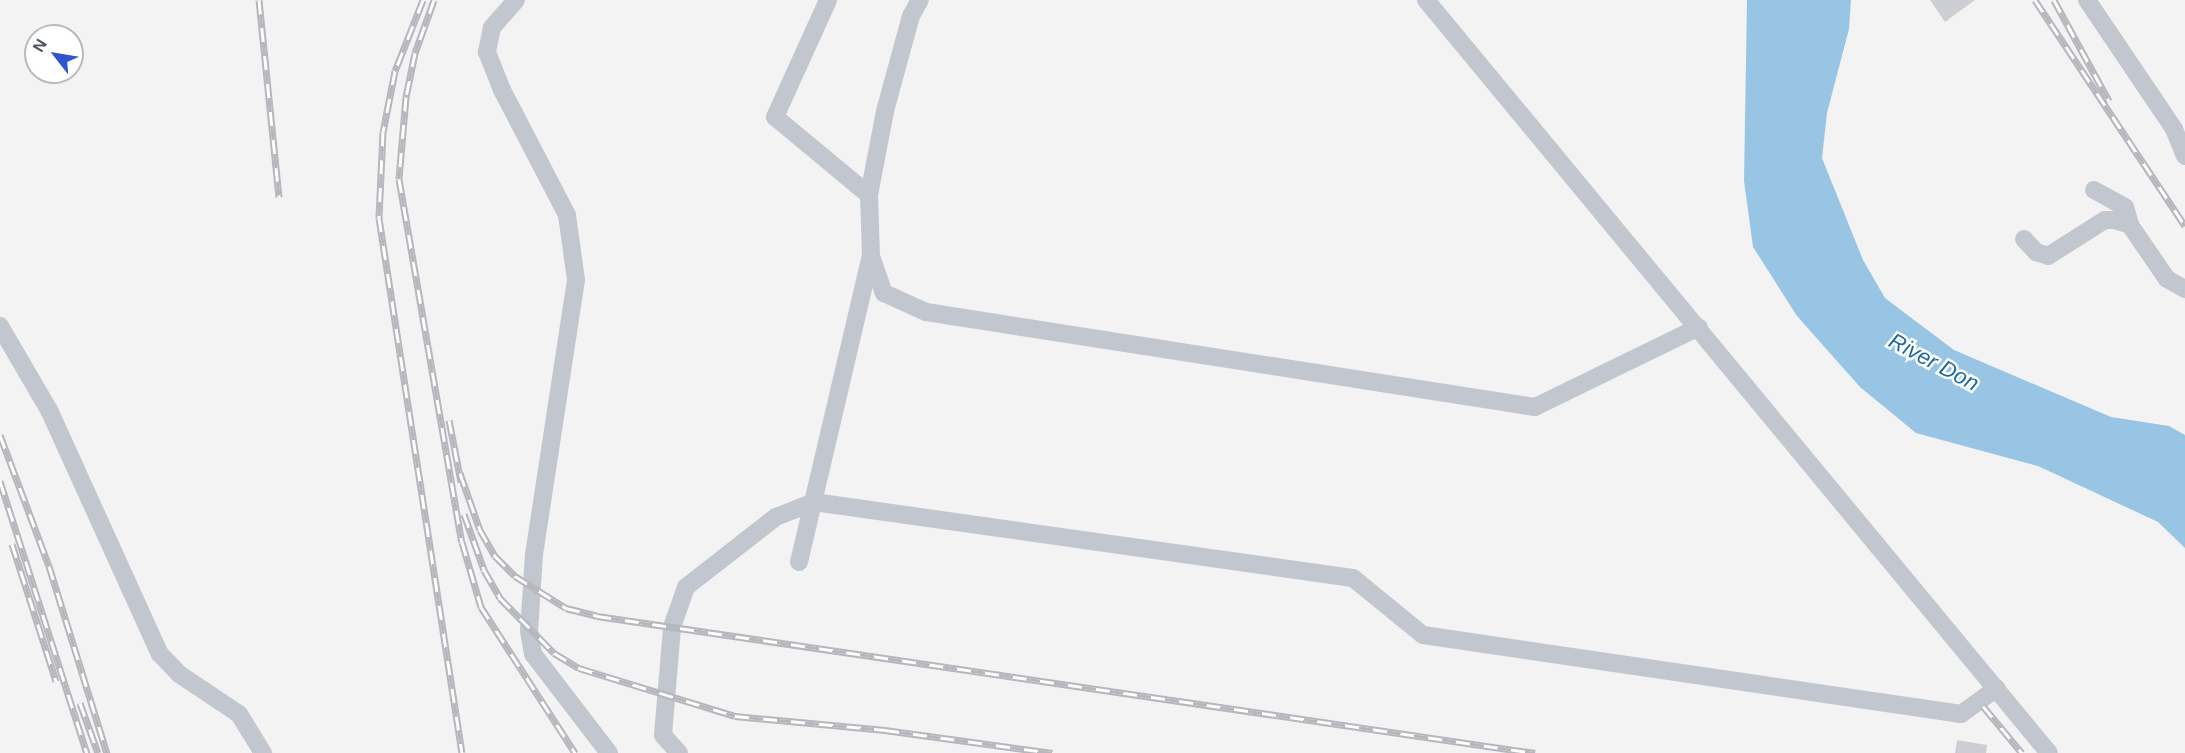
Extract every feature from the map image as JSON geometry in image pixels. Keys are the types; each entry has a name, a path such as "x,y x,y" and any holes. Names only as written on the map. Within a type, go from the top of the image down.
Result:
{"lane":[{"path":"516,0 492,28 487,52 502,90 567,215 576,280 534,554 530,631 533,654 609,753"},
{"path":"828,0 775,117 869,195"},
{"path":"799,562 871,256 869,195 888,100 910,16 920,0"},
{"path":"1426,0 1699,327 2049,753"},
{"path":"2087,0 2174,129 2185,156"},
{"path":"2094,190 2125,207 2130,225 2167,279 2185,288"},
{"path":"2024,239 2036,252 2048,256 2105,220 2130,225"},
{"path":"871,256 884,293 926,312 1535,407 1699,327"},
{"path":"0,326 50,412 160,654 179,674 238,714 263,753"},
{"path":"679,753 663,735 672,627 686,587 776,517 814,502 1353,578 1422,635 1961,714 1997,688"}],"water":[{"name":"River Don","path":"1747,0 1851,0 1849,29 1827,113 1822,158 1863,260 1885,298 1954,350 2111,417 2169,426 2185,435 2185,548 2158,522 2038,466 1916,433 1860,387 1797,316 1753,247 1744,181"}],"building":[{"path":"1930,0 1975,0 1945,22"},
{"path":"1957,740 1987,745 1986,753 1955,753"}],"railway":[{"path":"259,0 279,197"},
{"path":"423,0 395,71 383,132 379,218 462,753"},
{"path":"434,0 415,53 406,97 399,179 462,542 481,607 575,753"},
{"path":"2035,0 2185,226"},
{"path":"2054,0 2109,101"},
{"path":"449,420 461,482"},
{"path":"0,435 49,566 107,753"},
{"path":"460,473 480,530 495,556 515,576 566,608 597,616 1535,753"},
{"path":"0,481 87,753"},
{"path":"464,514 484,570 500,598 554,653 579,668 735,716 885,730 1052,753"},
{"path":"12,544 56,681"},
{"path":"80,703 98,753"},
{"path":"1983,706 2022,753"}]}
